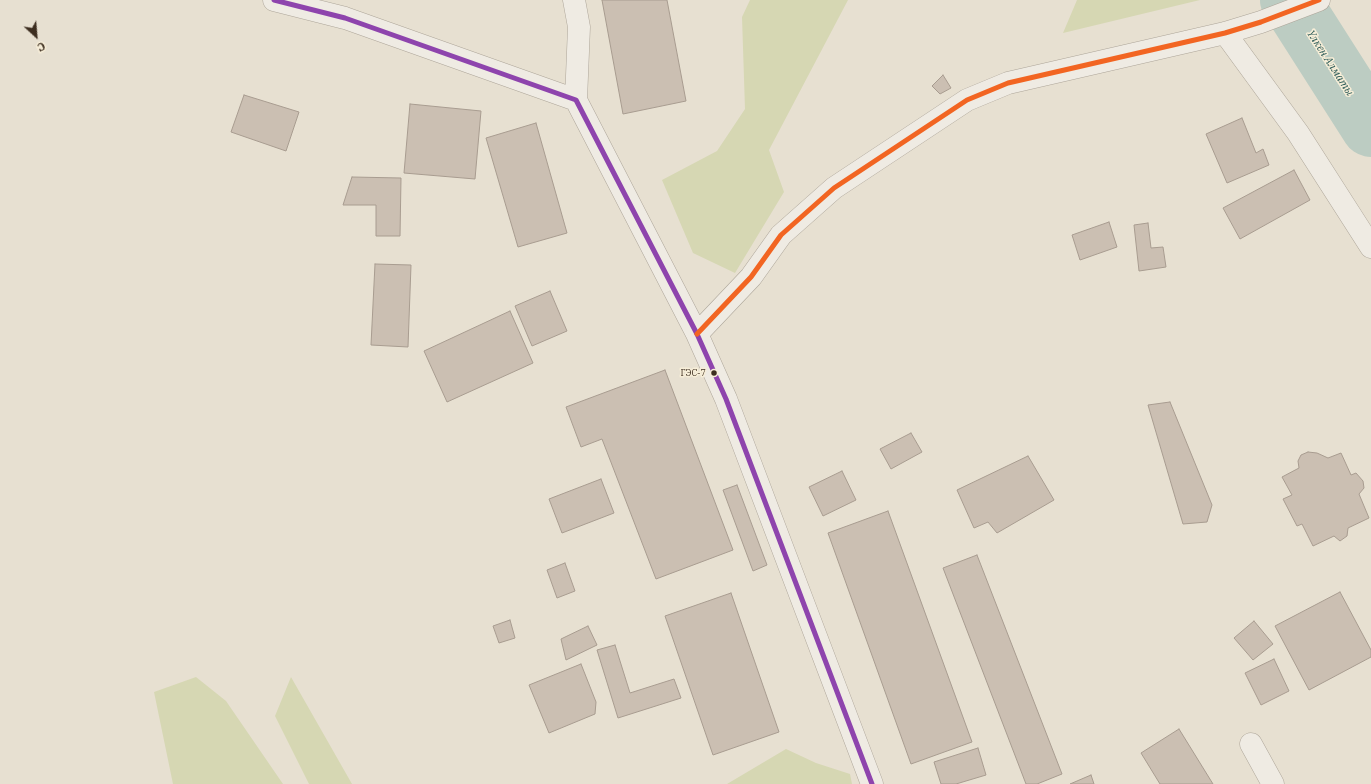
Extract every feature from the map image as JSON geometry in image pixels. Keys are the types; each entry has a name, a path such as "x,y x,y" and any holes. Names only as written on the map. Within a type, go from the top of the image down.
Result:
{"street":[{"path":"274,0 345,18 576,100"},
{"path":"574,0 579,27 576,100 697,334 726,399 872,784"},
{"path":"697,334 751,277 780,235 834,188 967,100 1008,83 1225,33 1261,22 1319,0"},
{"path":"1225,33 1298,133 1371,247"},
{"path":"1251,744 1273,784"}],"green space":[{"path":"750,0 848,0 769,150 784,192 735,273 693,253 662,180 717,151 745,109 742,17"},
{"path":"1077,0 1200,0 1063,33"},
{"path":"196,677 226,701 283,784 173,784 154,692"},
{"path":"291,677 352,784 309,784 275,716"},
{"path":"786,749 816,763 850,774 852,784 727,784"}],"building":[{"path":"602,0 667,0 686,101 623,114"},
{"path":"943,75 951,88 940,94 932,86"},
{"path":"244,95 299,112 286,151 231,132"},
{"path":"410,104 481,111 475,179 404,173"},
{"path":"1242,118 1256,153 1263,149 1269,165 1227,183 1206,134"},
{"path":"536,123 567,233 518,247 486,138"},
{"path":"1294,170 1310,200 1240,239 1223,208"},
{"path":"352,177 401,178 400,236 376,236 376,205 343,205"},
{"path":"1109,222 1117,247 1080,260 1072,235"},
{"path":"1148,223 1151,248 1163,247 1166,267 1139,271 1134,225"},
{"path":"375,264 411,265 408,347 371,345"},
{"path":"550,291 567,331 532,346 515,306"},
{"path":"510,311 533,363 447,402 424,351"},
{"path":"665,370 733,550 656,579 602,439 581,447 566,407"},
{"path":"1170,402 1212,505 1207,522 1183,524 1148,405"},
{"path":"911,433 922,452 891,469 880,449"},
{"path":"1308,452 1317,453 1328,458 1341,453 1351,475 1356,473 1363,481 1364,488 1359,494 1369,518 1348,528 1347,536 1340,541 1334,536 1313,546 1302,524 1297,526 1283,499 1292,495 1282,477 1299,468 1298,461 1301,455"},
{"path":"1028,456 1054,500 997,533 988,522 974,528 957,490"},
{"path":"842,471 856,500 823,516 809,487"},
{"path":"601,479 614,513 562,533 549,499"},
{"path":"737,485 767,565 753,571 723,490"},
{"path":"888,511 972,742 911,764 828,533"},
{"path":"977,555 1062,774 1037,784 1026,784 943,568"},
{"path":"565,563 575,591 557,598 547,570"},
{"path":"1340,592 1371,650 1371,657 1309,690 1275,626"},
{"path":"731,593 779,732 713,755 665,616"},
{"path":"510,620 515,638 499,643 493,626"},
{"path":"1254,621 1273,644 1253,660 1234,638"},
{"path":"588,626 597,645 566,660 561,639"},
{"path":"615,645 630,693 674,679 681,698 618,718 597,650"},
{"path":"1274,659 1289,691 1261,705 1245,673"},
{"path":"581,664 596,702 595,714 549,733 529,685"},
{"path":"1179,729 1213,784 1160,784 1141,753"},
{"path":"978,748 986,775 956,784 941,784 934,762"},
{"path":"1091,775 1094,784 1070,784"}],"waterway":[{"name":"Үлкен Алматы","path":"1290,0 1371,127"}],"transit line":[{"path":"274,0 345,18 576,100 697,334 726,399 872,784"},
{"path":"697,334 751,277 781,235 834,188 967,100 1008,83 1225,33 1261,22 1319,0"}],"place":[{"name":"ГЭС-7","path":"714,373"}]}
